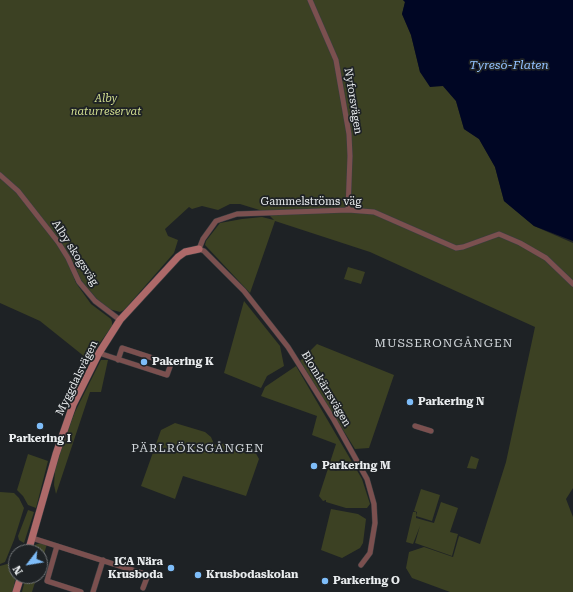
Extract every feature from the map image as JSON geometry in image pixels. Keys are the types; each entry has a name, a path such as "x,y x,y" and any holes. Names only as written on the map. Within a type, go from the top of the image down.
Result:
{"street":[{"name":"Nyforsvägen","path":"310,0 336,60 341,87 349,134 348,210"},
{"name":"Alby skogsväg","path":"0,175 18,191 58,242 68,258 79,282 95,301 120,320"},
{"name":"Gammelströms väg","path":"199,249 203,239 216,221 237,214 348,210 374,212 456,248 463,247 499,234 520,243 546,258 573,284"},
{"name":"Myggdalsvägen","path":"30,544 56,454 73,405 99,353 120,320 178,257 185,252 199,249"},
{"name":"Blomkärrsvägen","path":"199,249 204,251 244,291 288,347 334,420 364,474 374,504 375,523 370,553 362,565"},
{"path":"99,353 118,360 167,375 170,364 122,348 118,360"},
{"path":"415,426 431,431"},
{"path":"32,538 148,574 143,588"},
{"path":"58,546 47,581 81,592"},
{"path":"93,592 103,560"}],"green space":[{"name":"Alby naturreservat","path":"0,0 403,0 405,2 402,14 411,35 420,72 443,86 456,101 464,129 479,139 495,167 504,201 534,226 573,243 573,488 566,499 573,517 573,592 450,592 412,578 406,568 409,552 424,547 453,557 459,536 480,544 506,462 535,327 370,252 275,221 250,293 205,245 206,241 220,223 262,217 274,220 266,212 240,204 230,204 218,210 202,206 192,209 189,207 165,229 168,236 178,240 174,253 124,310 120,312 109,309 97,299 81,280 72,259 53,231 47,231 65,255 76,283 91,304 111,319 112,322 112,326 97,347 90,361 40,321 0,303"},
{"path":"348,267 365,272 361,284 344,279"},
{"path":"244,301 280,346 284,366 267,376 261,388 224,373"},
{"path":"317,344 394,375 369,448 355,449 300,361"},
{"path":"101,360 108,360 101,392 90,392 56,494 54,485 55,470 64,440 75,412"},
{"path":"296,366 362,479 370,504 367,508 346,508 326,502 326,500 323,501 319,496 336,444 312,435 317,416 261,396 265,387"},
{"path":"175,423 205,432 211,437 214,444 219,446 224,443 233,443 254,450 259,459 246,496 183,476 175,499 141,486 161,430"},
{"path":"28,454 48,461 36,508 28,505 23,496 17,490"},
{"path":"471,456 479,459 476,469 467,468"},
{"path":"421,489 440,495 432,521 416,516 417,512 414,511"},
{"path":"0,492 14,493 19,498 24,508 12,544 8,544 8,555 5,562 0,564"},
{"path":"441,502 458,508 450,532 458,534 452,556 415,543 420,526 413,544 406,542 413,512 416,512 416,518 434,523"},
{"path":"331,509 358,514 366,519 363,543 360,548 342,558 321,550"},
{"path":"28,510 34,512 24,543 19,540 18,536"},
{"path":"8,564 8,584 14,584 13,592 0,592 0,566"},
{"path":"24,584 34,584 32,592 22,592"}],"water":[{"name":"Tyresö-Flaten","path":"403,0 573,0 573,241 534,226 504,201 495,167 479,139 464,129 456,101 443,86 430,87 420,72 411,35 402,14 405,2"}],"place":[{"name":"Pakering K","path":"144,362"},
{"name":"Parkering N","path":"410,402"},
{"name":"Parkering I","path":"40,426"},
{"name":"Parkering M","path":"314,466"},
{"name":"ICA Nära Krusboda","path":"171,568"},
{"name":"Krusbodaskolan","path":"198,575"},
{"name":"Parkering O","path":"325,581"}],"district":[{"name":"MUSSERONGÅNGEN","path":"444,343"},
{"name":"PÄRLRÖKSGÅNGEN","path":"198,448"}]}
